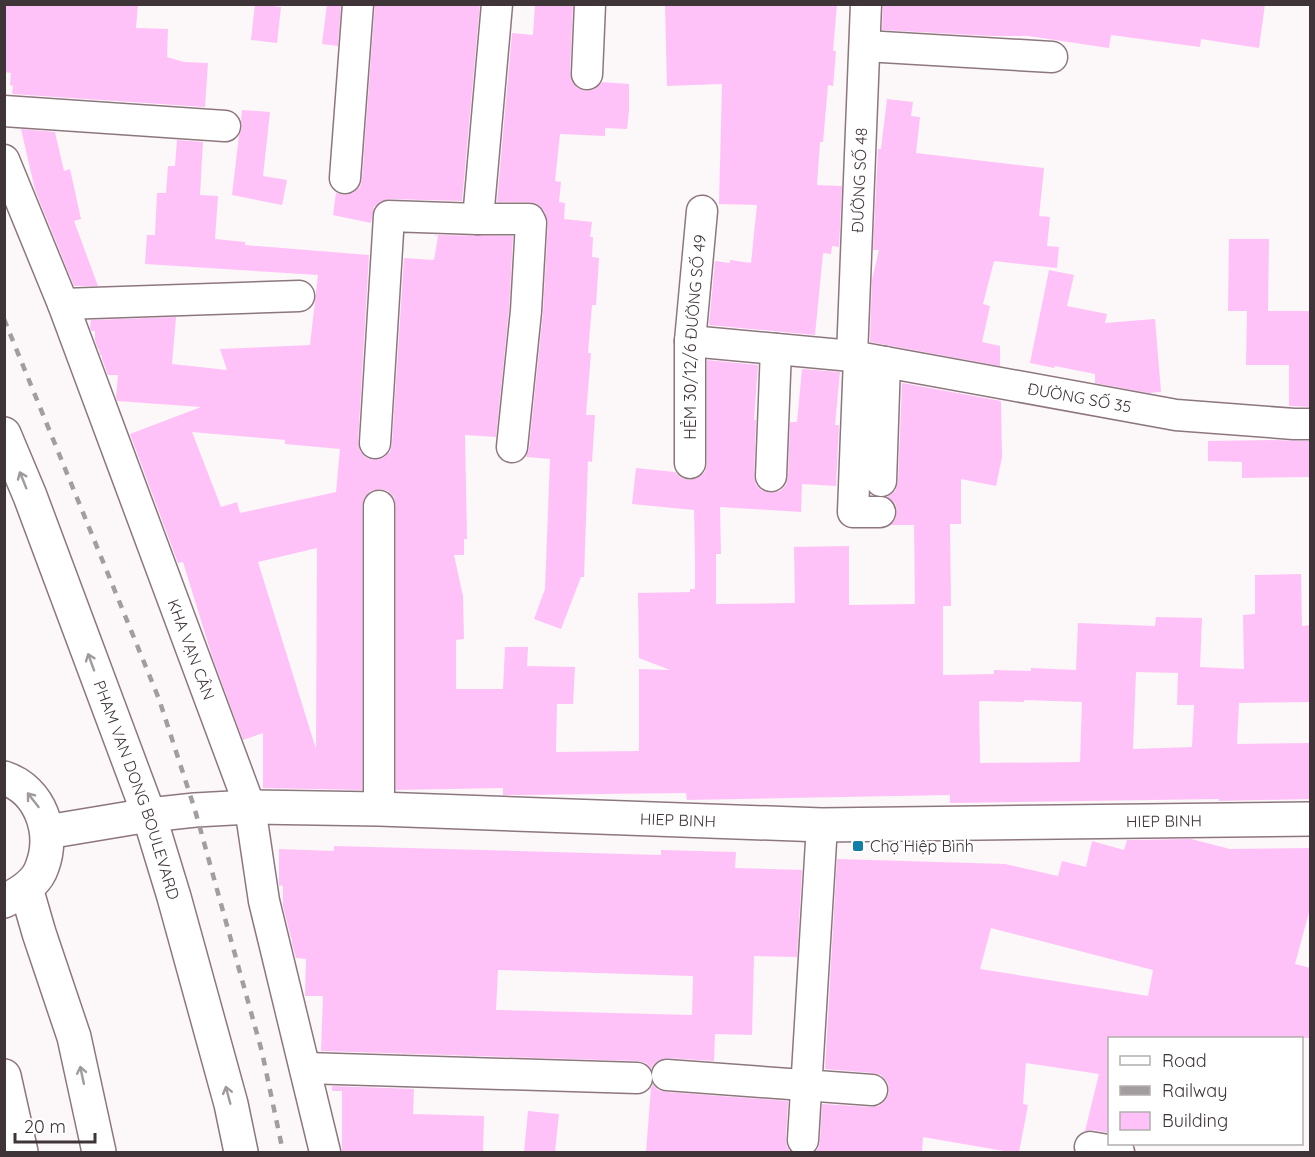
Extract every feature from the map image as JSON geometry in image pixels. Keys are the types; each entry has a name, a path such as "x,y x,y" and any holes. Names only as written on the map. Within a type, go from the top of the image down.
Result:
{"main road":[{"name":"PHAM VAN DONG BOULEVARD","path":"4,434 30,496 149,815 231,1104 241,1152"},
{"path":"4,778 21,787 34,800 43,815 47,846 42,868 36,878 15,894 39,933 74,1037 99,1152"},
{"name":"HIEP BINH","path":"47,832 149,815 250,807 379,809 822,825 1311,819"},
{"path":"4,1076 21,1152"}],"street":[{"path":"345,178 358,4"},
{"path":"478,219 497,4"},
{"path":"587,74 590,4"},
{"name":"ĐƯỜNG SỐ 48","path":"865,359 866,4"},
{"path":"865,46 1052,57"},
{"path":"4,111 225,126"},
{"name":"KHA VẠN CÂN","path":"4,159 63,304 250,807 264,901 325,1152"},
{"name":"HẺM 30/12/6 ĐƯỜNG SỐ 49","path":"690,463 690,341 702,211"},
{"path":"375,443 390,216 529,219 531,223 526,311 512,447"},
{"path":"63,304 299,296"},
{"name":"ĐƯỜNG SỐ 35","path":"690,341 865,359 1176,415 1311,424"},
{"path":"771,476 776,349"},
{"path":"865,359 881,481"},
{"path":"865,359 853,512 880,512"},
{"path":"379,506 379,809"},
{"path":"803,1140 822,825"},
{"path":"305,1068 637,1078"},
{"path":"667,1074 872,1090"}],"building":[{"path":"4,4 138,4 136,28 168,29 167,57 184,62 208,63 205,107 12,94 11,73 4,72"},
{"path":"255,4 281,7 277,43 251,40"},
{"path":"327,4 341,4 338,46 322,44"},
{"path":"375,4 480,4 462,201 390,199 374,207 371,223 333,215 336,193 344,195 353,193 360,187 362,179"},
{"path":"535,4 573,4 570,73 577,88 587,91 595,89 602,82 629,84 627,129 605,128 605,136 560,134 555,181 561,182 559,202 565,203 564,219 592,222 590,237 593,237 592,257 599,258 596,305 592,305 588,353 591,353 586,415 595,415 592,462 588,461 584,577 581,577 561,629 534,619 545,589 550,459 526,457 529,449 543,313 548,223 544,211 537,204 497,202 512,33 533,35"},
{"path":"665,4 837,4 833,86 828,85 817,185 842,186 839,247 832,246 831,254 823,253 815,335 709,325 715,261 730,263 730,260 751,263 757,205 719,204 722,84 667,86"},
{"path":"883,4 1265,4 1259,48 1201,39 1200,47 1111,35 1109,48 1028,36 882,30"},
{"path":"887,99 913,102 911,116 920,117 916,153 1044,168 1039,216 1050,217 1047,246 1059,247 1057,268 994,261 983,304 990,306 982,342 1000,346 1000,366 870,342 872,280 879,250 873,250 878,149 881,149"},
{"path":"242,110 270,112 263,176 287,180 282,205 232,195 239,135 242,128"},
{"path":"21,129 55,132 64,171 70,169 81,219 74,221 98,286 74,286 35,190"},
{"path":"177,140 203,142 200,195 218,196 215,239 245,242 245,245 369,255 358,442 360,451 365,457 373,460 383,458 390,452 392,444 404,258 434,260 438,236 433,235 513,236 509,310 496,437 465,435 467,539 464,539 464,555 454,555 463,596 464,639 456,640 456,689 503,689 505,647 528,647 527,666 575,667 573,704 557,704 556,752 639,751 639,669 670,670 639,658 638,593 690,592 690,589 695,589 695,556 694,510 632,504 636,468 675,472 681,478 689,480 698,478 705,472 707,463 707,360 758,365 754,420 756,420 754,476 756,485 761,490 770,493 780,491 786,485 790,422 797,422 802,369 840,372 835,425 839,425 836,486 802,484 801,512 720,507 721,554 716,554 716,604 795,603 794,547 849,546 849,605 915,604 914,525 890,525 895,520 897,511 895,503 887,497 895,491 898,482 902,383 1001,401 1002,457 996,486 961,479 961,524 950,524 951,606 943,606 943,675 994,674 994,670 1031,671 1031,668 1076,670 1078,623 1155,626 1156,617 1202,618 1200,667 1244,669 1243,615 1255,614 1255,575 1301,574 1302,626 1311,625 1311,702 1239,703 1237,744 1311,743 1311,799 950,803 950,795 687,800 686,793 503,795 503,788 396,790 396,506 394,497 388,491 380,489 370,491 364,498 362,506 362,790 263,788 263,733 243,740 212,656 183,562 178,563 130,434 201,407 117,401 118,375 108,375 95,340 95,331 91,331 90,328 91,320 176,317 172,364 227,370 220,349 310,345 318,275 145,264 147,235 155,235 157,193 166,193 168,166 175,166","holes":["192,432 285,440 285,444 340,449 336,492 240,513 237,502 221,507","317,548 316,749 258,562","1136,672 1178,673 1177,705 1194,705 1192,747 1133,749","1024,700 1082,702 1080,762 980,763 979,701 1024,702"]},
{"path":"1229,239 1269,239 1268,311 1311,311 1311,407 1289,406 1289,365 1246,365 1247,311 1228,311"},
{"path":"1049,270 1074,275 1067,306 1107,314 1105,323 1155,319 1161,392 1149,393 1095,383 1095,374 1030,363"},
{"path":"1208,441 1311,441 1311,477 1242,478 1242,462 1208,461"},
{"path":"1191,839 1230,849 1311,848 1311,905 1295,964 1311,968 1311,1038 1108,1037 1108,1133 1085,1131 1099,1074 1026,1063 1023,1104 1028,1105 1019,1152 923,1137 922,1152 814,1152 818,1149 820,1141 822,1104 879,1106 886,1100 889,1092 888,1083 881,1075 825,1069 837,859 1005,864 1058,876 1062,861 1086,867 1092,841 1124,850 1127,840","holes":["991,928 1153,970 1148,996 980,969"]},
{"path":"334,846 661,855 661,850 736,852 735,868 802,870 797,957 754,956 752,1035 715,1034 714,1061 668,1058 659,1060 651,1069 646,1063 638,1061 321,1051 323,996 305,996 306,959 296,958 292,944 283,906 283,886 279,885 279,849 334,851","holes":["498,970 693,976 692,1015 496,1010"]},
{"path":"653,1084 658,1090 666,1092 788,1101 786,1139 787,1147 792,1152 646,1152"},
{"path":"332,1086 414,1089 413,1114 484,1116 483,1152 342,1152 342,1091 332,1091"},
{"path":"528,1111 559,1114 555,1152 524,1152"}],"railway":[{"path":"4,319 159,699 195,810 262,1052 283,1152"}],"place":[{"name":"Chợ Hiệp Bình","path":"858,846"}]}
